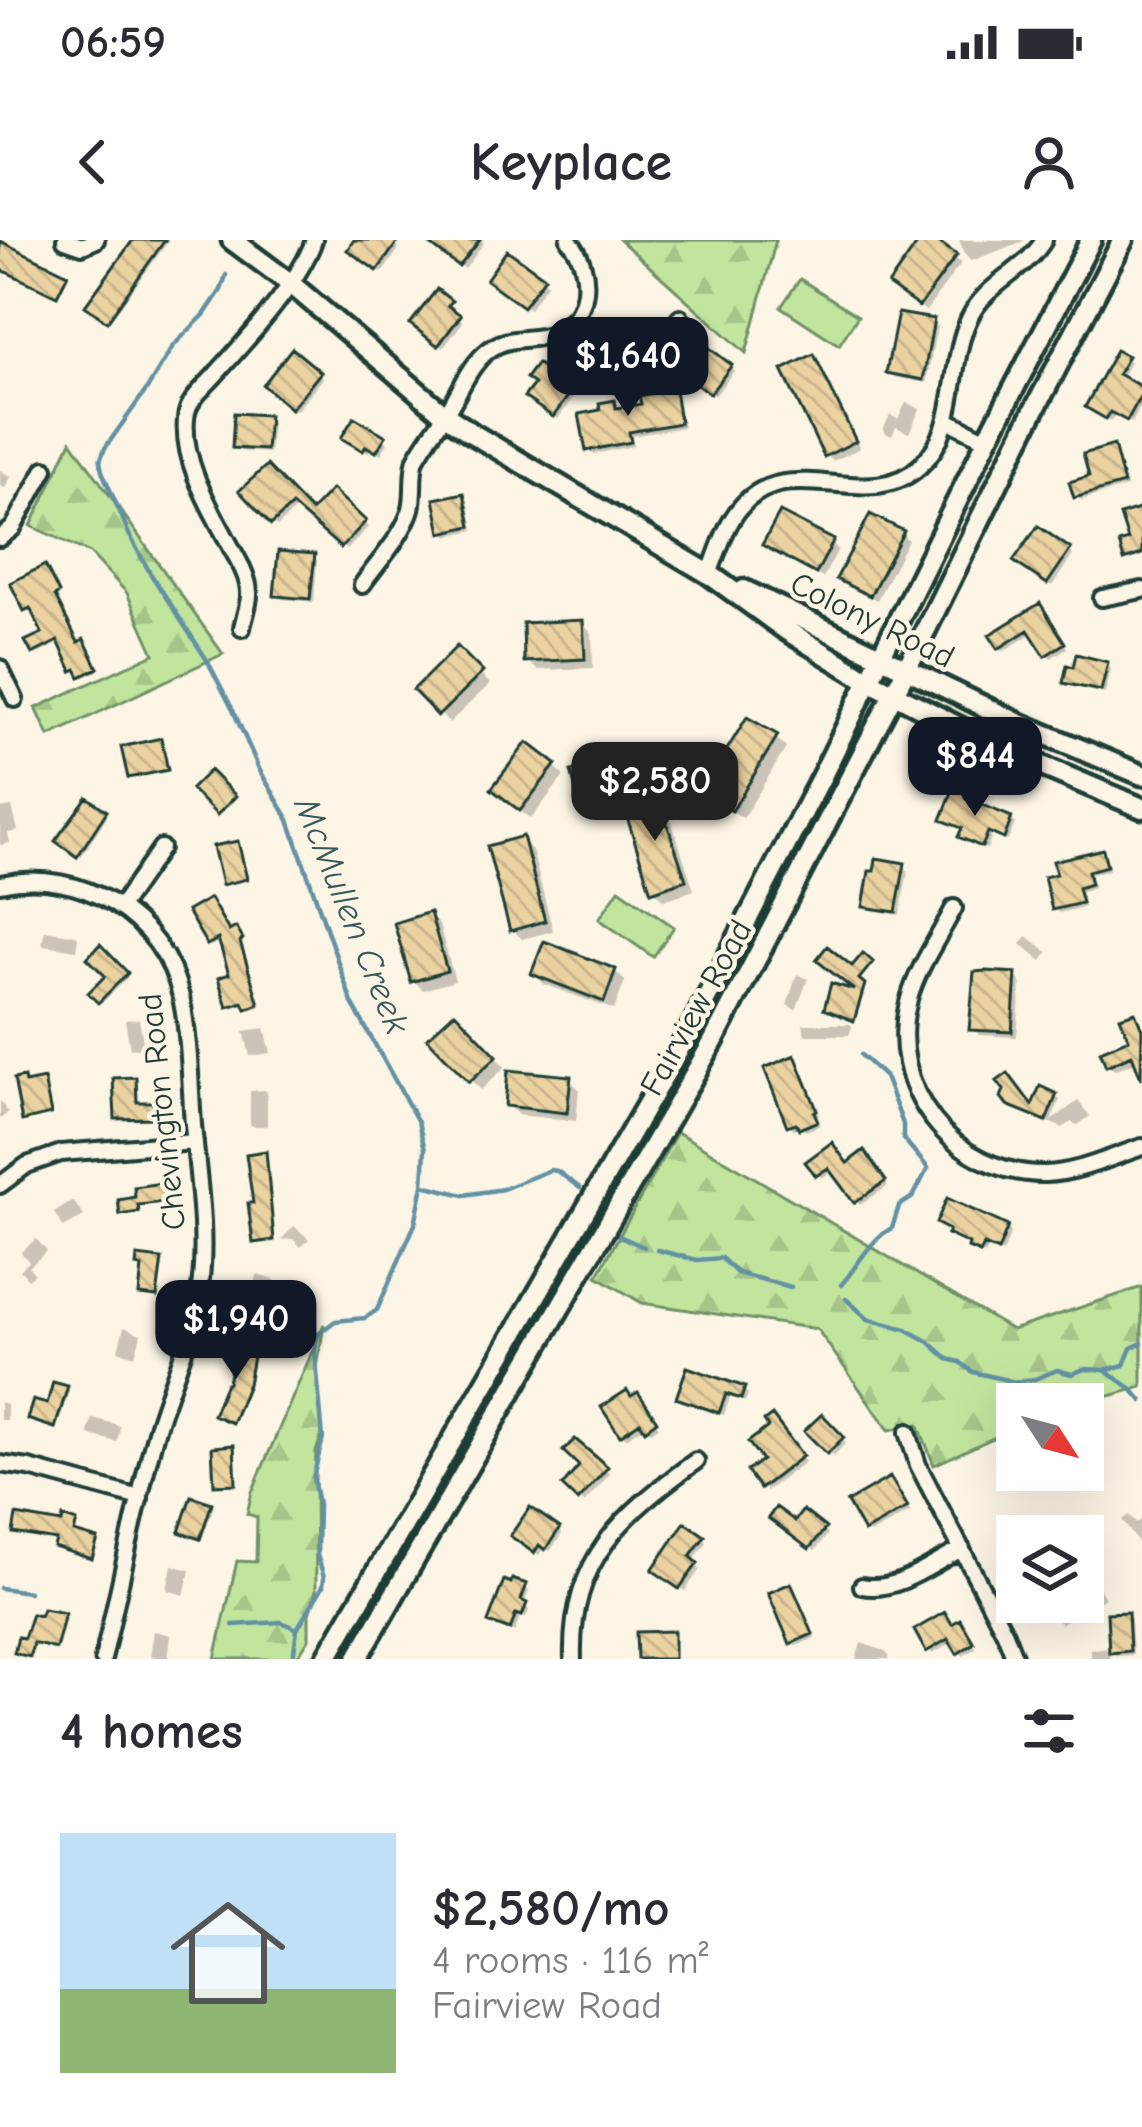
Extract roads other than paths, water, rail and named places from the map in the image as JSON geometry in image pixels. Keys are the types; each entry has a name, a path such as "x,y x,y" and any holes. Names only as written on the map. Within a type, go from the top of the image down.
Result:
{"main road":[{"name":"Colony Road","path":"232,240 446,415 709,574 786,630 869,681 1004,750 1142,808"},
{"name":"Fairview Road","path":"326,1659 690,1030 1091,240"},
{"name":"Fairview Road","path":"357,1659 713,1042 1123,240"},
{"name":"Colony Road","path":"709,574 1018,723 1142,775"}],"street":[{"path":"65,240 82,246 96,240"},
{"path":"242,628 249,587 199,486 187,439 187,412 191,401 290,284 314,240"},
{"path":"362,585 408,518 416,458 478,360 508,340 557,332 580,307 586,285 584,263 569,240"},
{"path":"709,574 738,510 768,484 794,480 866,486 919,468 947,419 966,325 976,305 1036,253 1044,240"},
{"path":"570,321 580,346 597,363 620,370 638,364 680,317"},
{"path":"947,419 987,440"},
{"path":"0,538 13,528 45,469"},
{"path":"1102,598 1142,590"},
{"path":"0,668 15,699"},
{"path":"120,907 161,848"},
{"name":"Chevington Road","path":"0,884 35,880 74,885 120,907 161,950 180,994 202,1234 200,1291 161,1414 104,1659"},
{"path":"953,908 913,986 904,1022 907,1068 929,1117 962,1149 992,1165 1027,1173 1081,1168 1142,1147"},
{"path":"0,1185 27,1165 62,1153 195,1142"},
{"path":"908,1432 918,1465 1016,1659"},
{"path":"573,1659 578,1604 608,1537 644,1499 695,1461"},
{"path":"0,1464 140,1498"},
{"path":"862,1586 897,1583 962,1549"}],"waterway":[{"name":"McMullen Creek","path":"226,275 204,315 173,346 105,448 102,471 129,534 207,660 289,820 352,1003 418,1122 425,1149 415,1224 377,1310 365,1318 335,1321 317,1335 323,1438 313,1478 318,1504 317,1555 324,1577 297,1629 293,1659"},
{"path":"841,1285 870,1246 892,1228 899,1206 913,1197 928,1168 903,1138 903,1124 885,1077 861,1055"},
{"path":"423,1185 464,1195 503,1189 550,1170 580,1188"},
{"path":"619,1236 644,1247"},
{"path":"657,1250 697,1260 721,1258 737,1273 791,1287"},
{"path":"846,1299 868,1319 906,1329 973,1372 1015,1382 1057,1370 1072,1374 1124,1365 1131,1348 1142,1343"},
{"path":"1105,1370 1142,1401"},
{"path":"0,1588 29,1592"},
{"path":"233,1625 281,1622 297,1629"}]}
